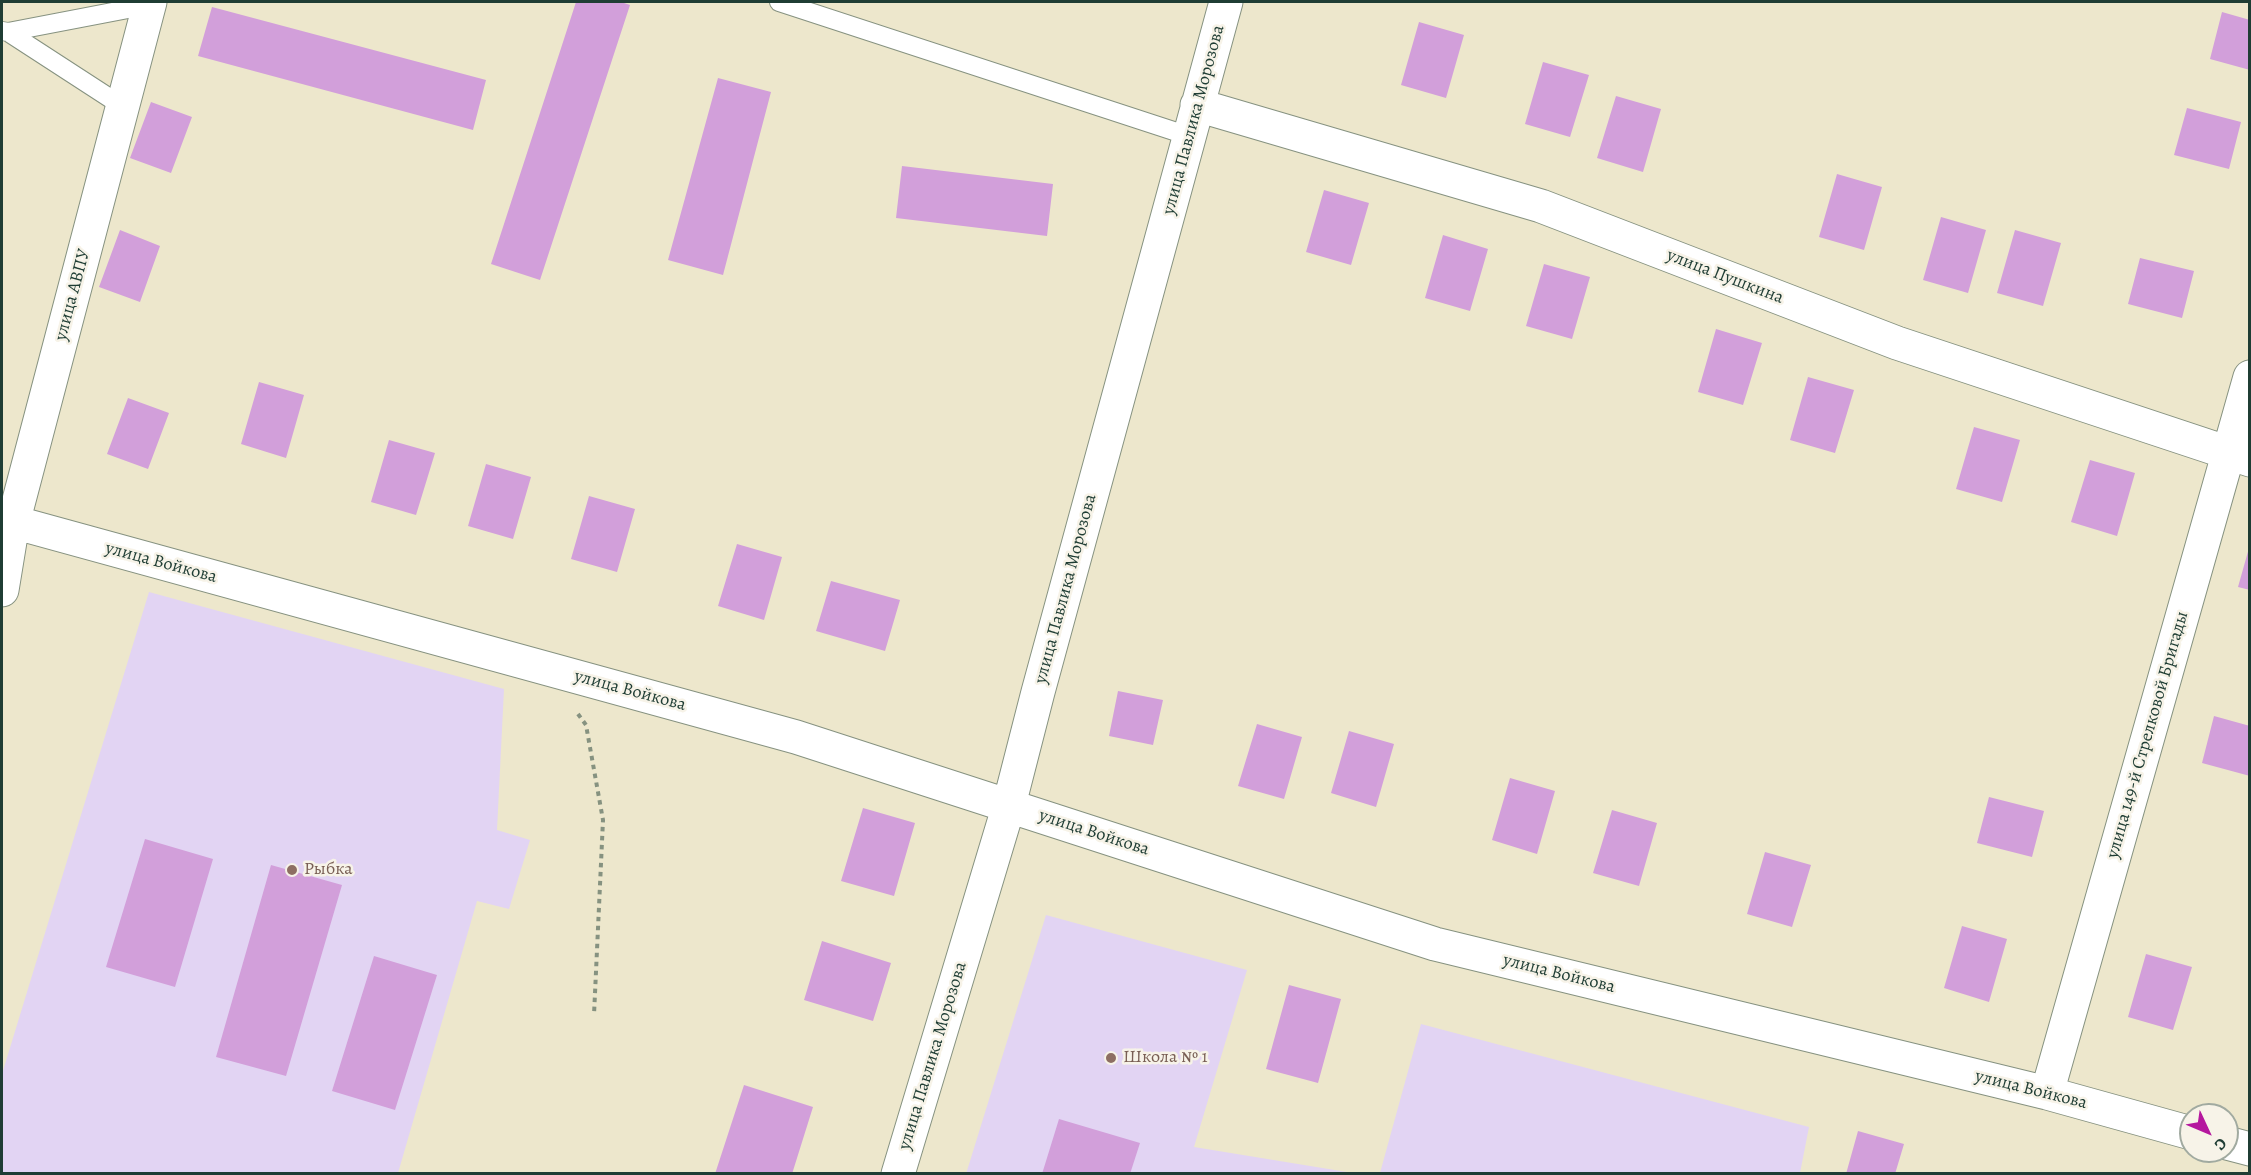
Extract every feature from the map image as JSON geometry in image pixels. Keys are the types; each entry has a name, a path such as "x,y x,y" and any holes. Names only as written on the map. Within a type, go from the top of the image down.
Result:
{"street":[{"name":"улица Павлика Морозова","path":"898,1173 1010,805 1041,681 1226,2"},
{"name":"улица АВПУ","path":"2,590 7,521 150,3"},
{"name":"улица Пушкина","path":"1193,121 1541,207 1897,343 2238,456"},
{"name":"улица 149-й Стрелковой Бригады","path":"2047,1093 2238,456 2250,377"},
{"name":"улица Войкова","path":"7,521 796,737 1435,944 2047,1093 2179,1130"}],"lane":[{"path":"779,2 1193,121"},
{"path":"5,32 150,3"},
{"path":"5,32 122,106"}],"path":[{"path":"547,669 586,725 603,820 594,1015"}],"shaded area":[{"name":"Рыбка","path":"149,592 504,689 497,830 530,840 509,909 477,901 398,1173 2,1174 2,1074"},
{"name":"Школа № 1","path":"1046,915 1247,970 1194,1147 1353,1173 966,1174"},
{"path":"1421,1024 1809,1127 1800,1173 1380,1173"}],"building":[{"path":"576,2 621,2 630,5 540,280 491,264"},
{"path":"212,7 486,80 473,130 198,56"},
{"path":"2222,12 2250,20 2250,70 2210,59"},
{"path":"1419,22 1464,35 1446,98 1401,85"},
{"path":"1543,62 1589,75 1570,137 1525,124"},
{"path":"718,78 771,92 723,275 668,260"},
{"path":"1616,96 1661,109 1643,172 1597,158"},
{"path":"151,102 192,117 171,173 130,158"},
{"path":"2187,108 2241,122 2229,169 2174,155"},
{"path":"902,166 1053,184 1047,236 896,218"},
{"path":"1837,174 1882,187 1864,250 1819,237"},
{"path":"1324,190 1369,203 1351,265 1306,252"},
{"path":"1941,217 1986,230 1968,293 1923,280"},
{"path":"120,230 160,246 140,302 99,287"},
{"path":"2015,230 2061,243 2043,306 1997,293"},
{"path":"1443,235 1488,249 1470,311 1425,298"},
{"path":"2140,258 2194,271 2182,318 2128,304"},
{"path":"1544,264 1590,277 1572,339 1526,326"},
{"path":"1716,329 1762,343 1743,405 1698,392"},
{"path":"1808,377 1854,390 1835,453 1790,440"},
{"path":"259,382 304,395 286,458 241,444"},
{"path":"128,398 169,413 148,469 107,454"},
{"path":"1974,427 2020,440 2002,502 1956,489"},
{"path":"389,440 435,453 416,515 371,502"},
{"path":"2090,460 2135,473 2117,536 2071,522"},
{"path":"486,464 531,477 513,539 468,526"},
{"path":"589,496 635,509 617,572 571,559"},
{"path":"737,544 782,557 764,620 718,606"},
{"path":"2250,548 2250,590 2238,587"},
{"path":"831,581 900,600 885,651 816,631"},
{"path":"1118,691 1163,700 1153,745 1109,736"},
{"path":"2214,716 2250,726 2250,776 2202,763"},
{"path":"1257,724 1302,737 1284,799 1238,786"},
{"path":"1349,731 1394,744 1376,807 1331,793"},
{"path":"1510,778 1555,791 1537,854 1492,840"},
{"path":"1989,797 2044,811 2032,857 1977,843"},
{"path":"863,808 915,823 894,896 841,881"},
{"path":"1612,810 1657,823 1639,886 1593,873"},
{"path":"145,839 213,859 175,987 106,967"},
{"path":"1765,852 1811,865 1792,927 1747,914"},
{"path":"271,865 342,885 286,1076 216,1057"},
{"path":"1962,926 2007,939 1989,1002 1944,988"},
{"path":"822,941 891,963 873,1021 804,1000"},
{"path":"2146,954 2192,967 2173,1030 2128,1017"},
{"path":"374,956 437,975 395,1110 332,1091"},
{"path":"1289,985 1341,999 1318,1083 1266,1069"},
{"path":"744,1085 813,1107 792,1174 715,1174"},
{"path":"1059,1119 1140,1143 1130,1174 1042,1174"},
{"path":"1858,1131 1904,1144 1895,1174 1846,1174"}],"place":[{"name":"Рыбка","path":"292,870"},
{"name":"Школа № 1","path":"1111,1058"}]}
